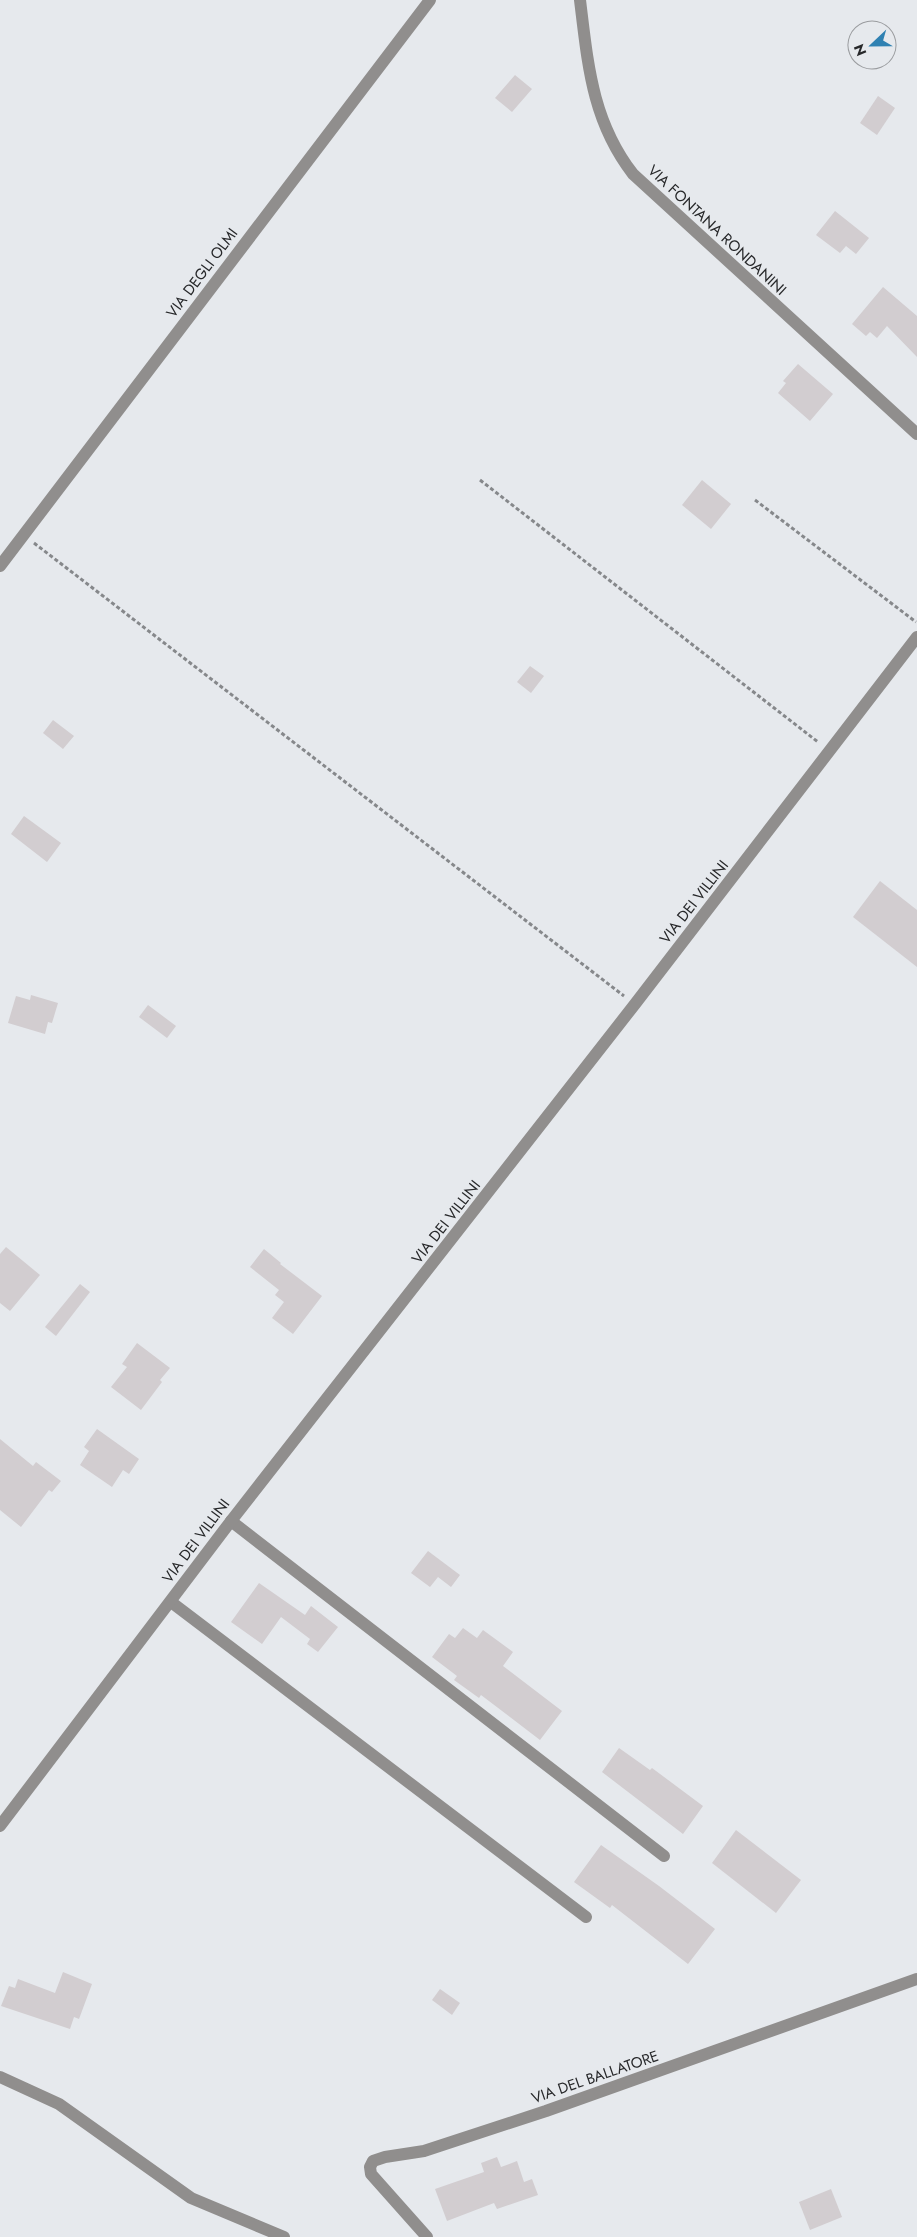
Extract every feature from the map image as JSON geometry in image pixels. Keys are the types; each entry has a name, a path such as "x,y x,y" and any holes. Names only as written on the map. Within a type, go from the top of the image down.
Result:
{"street":[{"name":"VIA DEGLI OLMI","path":"0,566 430,0"},
{"name":"VIA FONTANA RONDANINI","path":"580,0 589,73 596,102 610,139 633,174 917,434"},
{"name":"VIA DEI VILLINI","path":"0,1826 231,1521 635,1004 917,637"},
{"path":"231,1521 664,1856"},
{"path":"171,1602 586,1917"},
{"name":"VIA DEL BALLATORE","path":"427,2237 370,2174 370,2167 373,2161 385,2157 424,2151 546,2112 917,1978"},
{"path":"0,2077 59,2104 191,2198 284,2237"}],"path":[{"path":"480,480 830,751"},
{"path":"755,500 917,624"},
{"path":"24,535 635,1004"}],"building":[{"path":"515,75 532,89 512,112 495,98"},
{"path":"878,96 895,108 877,135 860,123"},
{"path":"835,211 869,238 856,254 846,246 840,253 816,235"},
{"path":"883,287 917,316 917,357 887,326 877,338 870,332 866,336 852,324"},
{"path":"798,364 833,394 810,421 778,393 786,383 783,381"},
{"path":"702,480 731,504 711,529 682,505"},
{"path":"530,666 544,676 531,693 517,682"},
{"path":"53,720 74,736 63,749 43,733"},
{"path":"24,816 61,843 47,862 11,834"},
{"path":"880,881 917,910 917,967 853,917"},
{"path":"31,995 58,1003 52,1023 48,1022 45,1034 8,1023 16,996 30,1000"},
{"path":"148,1005 176,1026 167,1038 139,1017"},
{"path":"6,1247 40,1275 10,1311 0,1303 0,1254"},
{"path":"264,1249 280,1264 322,1296 293,1334 272,1318 284,1302 275,1295 279,1290 250,1267"},
{"path":"80,1284 90,1292 56,1336 45,1327"},
{"path":"137,1343 170,1368 141,1410 111,1387 127,1367 122,1364"},
{"path":"97,1429 139,1459 129,1474 123,1470 112,1487 80,1465 89,1451 84,1447"},
{"path":"0,1439 33,1466 36,1462 61,1481 52,1492 49,1490 21,1527 0,1510"},
{"path":"428,1551 460,1575 451,1587 438,1577 430,1587 411,1573"},
{"path":"259,1583 305,1615 311,1606 338,1627 318,1652 307,1644 310,1639 281,1617 262,1644 231,1622"},
{"path":"463,1628 477,1638 483,1630 513,1652 503,1666 562,1711 540,1740 481,1695 479,1698 454,1680 457,1676 432,1657 449,1634 455,1638"},
{"path":"619,1748 650,1770 652,1768 703,1806 683,1834 602,1772"},
{"path":"736,1830 801,1880 776,1913 712,1863"},
{"path":"601,1845 715,1929 688,1964 612,1905 610,1908 574,1882"},
{"path":"63,1972 92,1984 79,2019 74,2017 70,2029 1,2006 9,1986 15,1988 18,1979 55,1993"},
{"path":"440,1989 460,2003 452,2015 432,2000"},
{"path":"497,2157 501,2167 517,2161 524,2182 532,2179 538,2195 497,2209 494,2203 447,2221 435,2189 484,2172 481,2163"},
{"path":"831,2189 842,2217 810,2230 799,2202"}]}
